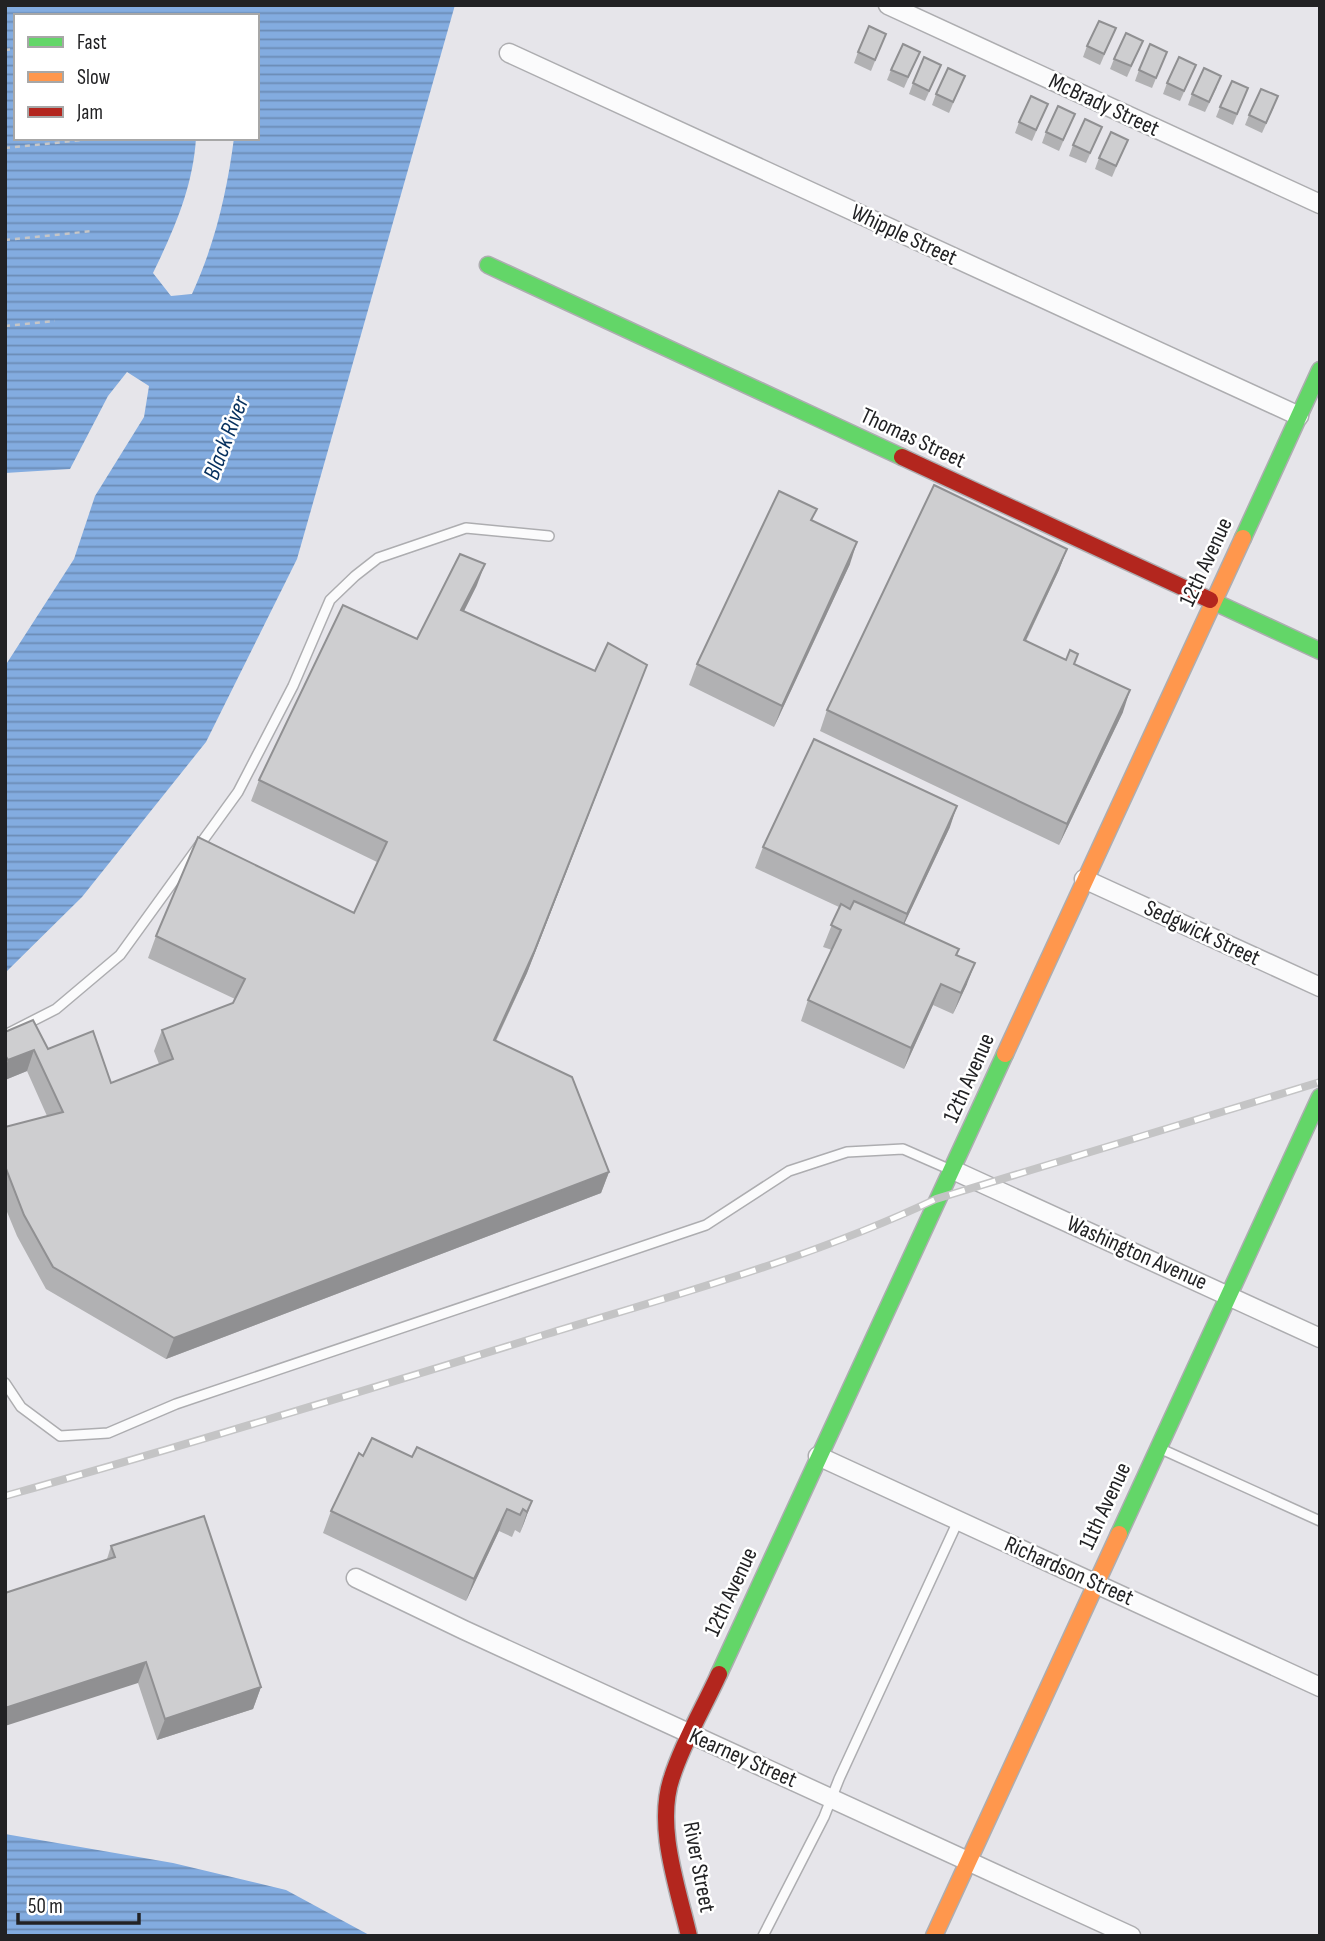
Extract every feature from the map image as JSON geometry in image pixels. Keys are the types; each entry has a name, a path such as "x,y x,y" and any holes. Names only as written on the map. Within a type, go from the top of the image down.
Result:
{"street":[{"name":"McBrady Street","path":"888,5 1320,204"},
{"name":"Whipple Street","path":"509,53 1299,416"},
{"name":"Thomas Street","path":"488,265 1320,651"},
{"name":"12th Avenue","path":"665,1806 671,1778 690,1734 936,1199 953,1170 1084,879 1320,370"},
{"name":"Sedgwick Street","path":"1084,879 1320,987"},
{"name":"11th Avenue","path":"934,1936 1320,1097"},
{"name":"Washington Avenue","path":"953,1170 1320,1338"},
{"name":"Richardson Street","path":"818,1456 1320,1687"},
{"name":"Kearney Street","path":"356,1578 1124,1934"},
{"name":"River Street","path":"665,1806 667,1839 690,1936"}],"lane":[{"path":"5,1035 56,1009 120,955 238,792 293,686 330,600 355,576 378,558 467,528 549,536"},
{"path":"5,1383 21,1408 60,1436 108,1433 176,1404 706,1224 789,1171 838,1154 861,1149 903,1150 953,1170"},
{"path":"1158,1447 1320,1521"},
{"path":"763,1936 824,1817 958,1521"}],"path":[{"path":"5,148 83,140"},
{"path":"5,240 93,231"},
{"path":"5,326 55,321"}],"water":[{"name":"Black River","path":"5,5 455,5 297,559 206,742 82,897 5,973 5,666 74,559 95,496 144,417 149,386 127,372 108,396 70,469 5,473","holes":["14,14 259,14 259,140 234,140 219,218 192,294 171,296 153,273 187,191 196,140 14,140"]},
{"path":"5,1834 173,1863 286,1890 371,1936 5,1936"}],"building":[{"path":"1099,21 1116,28 1104,54 1087,46"},
{"path":"869,26 886,34 875,60 858,52"},
{"path":"1126,33 1143,41 1131,66 1114,59"},
{"path":"903,44 920,52 908,77 891,70"},
{"path":"1150,44 1167,52 1156,78 1139,70"},
{"path":"924,57 941,65 929,91 913,83"},
{"path":"1179,57 1196,65 1184,91 1167,83"},
{"path":"948,68 965,76 953,102 936,94"},
{"path":"1204,68 1221,76 1209,102 1192,94"},
{"path":"1232,81 1248,88 1237,114 1220,107"},
{"path":"1261,89 1278,96 1266,123 1249,115"},
{"path":"1031,96 1048,104 1036,130 1019,122"},
{"path":"1058,106 1075,114 1063,140 1046,132"},
{"path":"1085,119 1102,127 1090,153 1073,145"},
{"path":"1111,132 1128,140 1116,166 1099,158"},
{"path":"934,485 1067,549 1024,640 1066,660 1070,650 1078,654 1074,664 1130,690 1067,824 827,710"},
{"path":"779,491 817,509 811,520 857,542 782,706 697,664"},
{"path":"460,554 485,564 461,610 595,671 608,643 647,665 534,952 494,1040 572,1077 609,1172 174,1338 53,1267 24,1215 5,1166 5,1127 63,1112 34,1050 8,1060 5,1055 5,1032 33,1020 48,1049 93,1031 111,1083 173,1059 162,1030 233,1003 245,979 156,936 198,837 354,913 387,842 259,780 343,605 417,639"},
{"path":"814,739 957,806 907,914 763,847"},
{"path":"854,901 959,949 956,955 975,963 961,993 941,984 911,1048 808,1000 841,930 831,925 841,904 850,909"},
{"path":"372,1438 412,1457 417,1447 532,1501 527,1512 523,1509 520,1515 507,1509 474,1579 331,1511 359,1453 363,1456"},
{"path":"204,1516 261,1687 165,1719 146,1662 5,1708 5,1593 115,1557 111,1546"}],"railway":[{"path":"5,1496 277,1417 695,1289 793,1257 936,1199 1320,1082"}],"traffic: fast":[{"path":"488,265 902,457"},
{"path":"1243,538 1320,370"},
{"path":"1210,600 1320,651"},
{"path":"719,1674 1005,1054"},
{"path":"1119,1534 1320,1097"}],"traffic: slow":[{"path":"1005,1054 1243,538"},
{"path":"934,1936 1119,1534"}],"traffic: jam":[{"path":"902,457 1210,600"},
{"path":"689,1936 670,1857 667,1796 682,1751 719,1674"}]}
